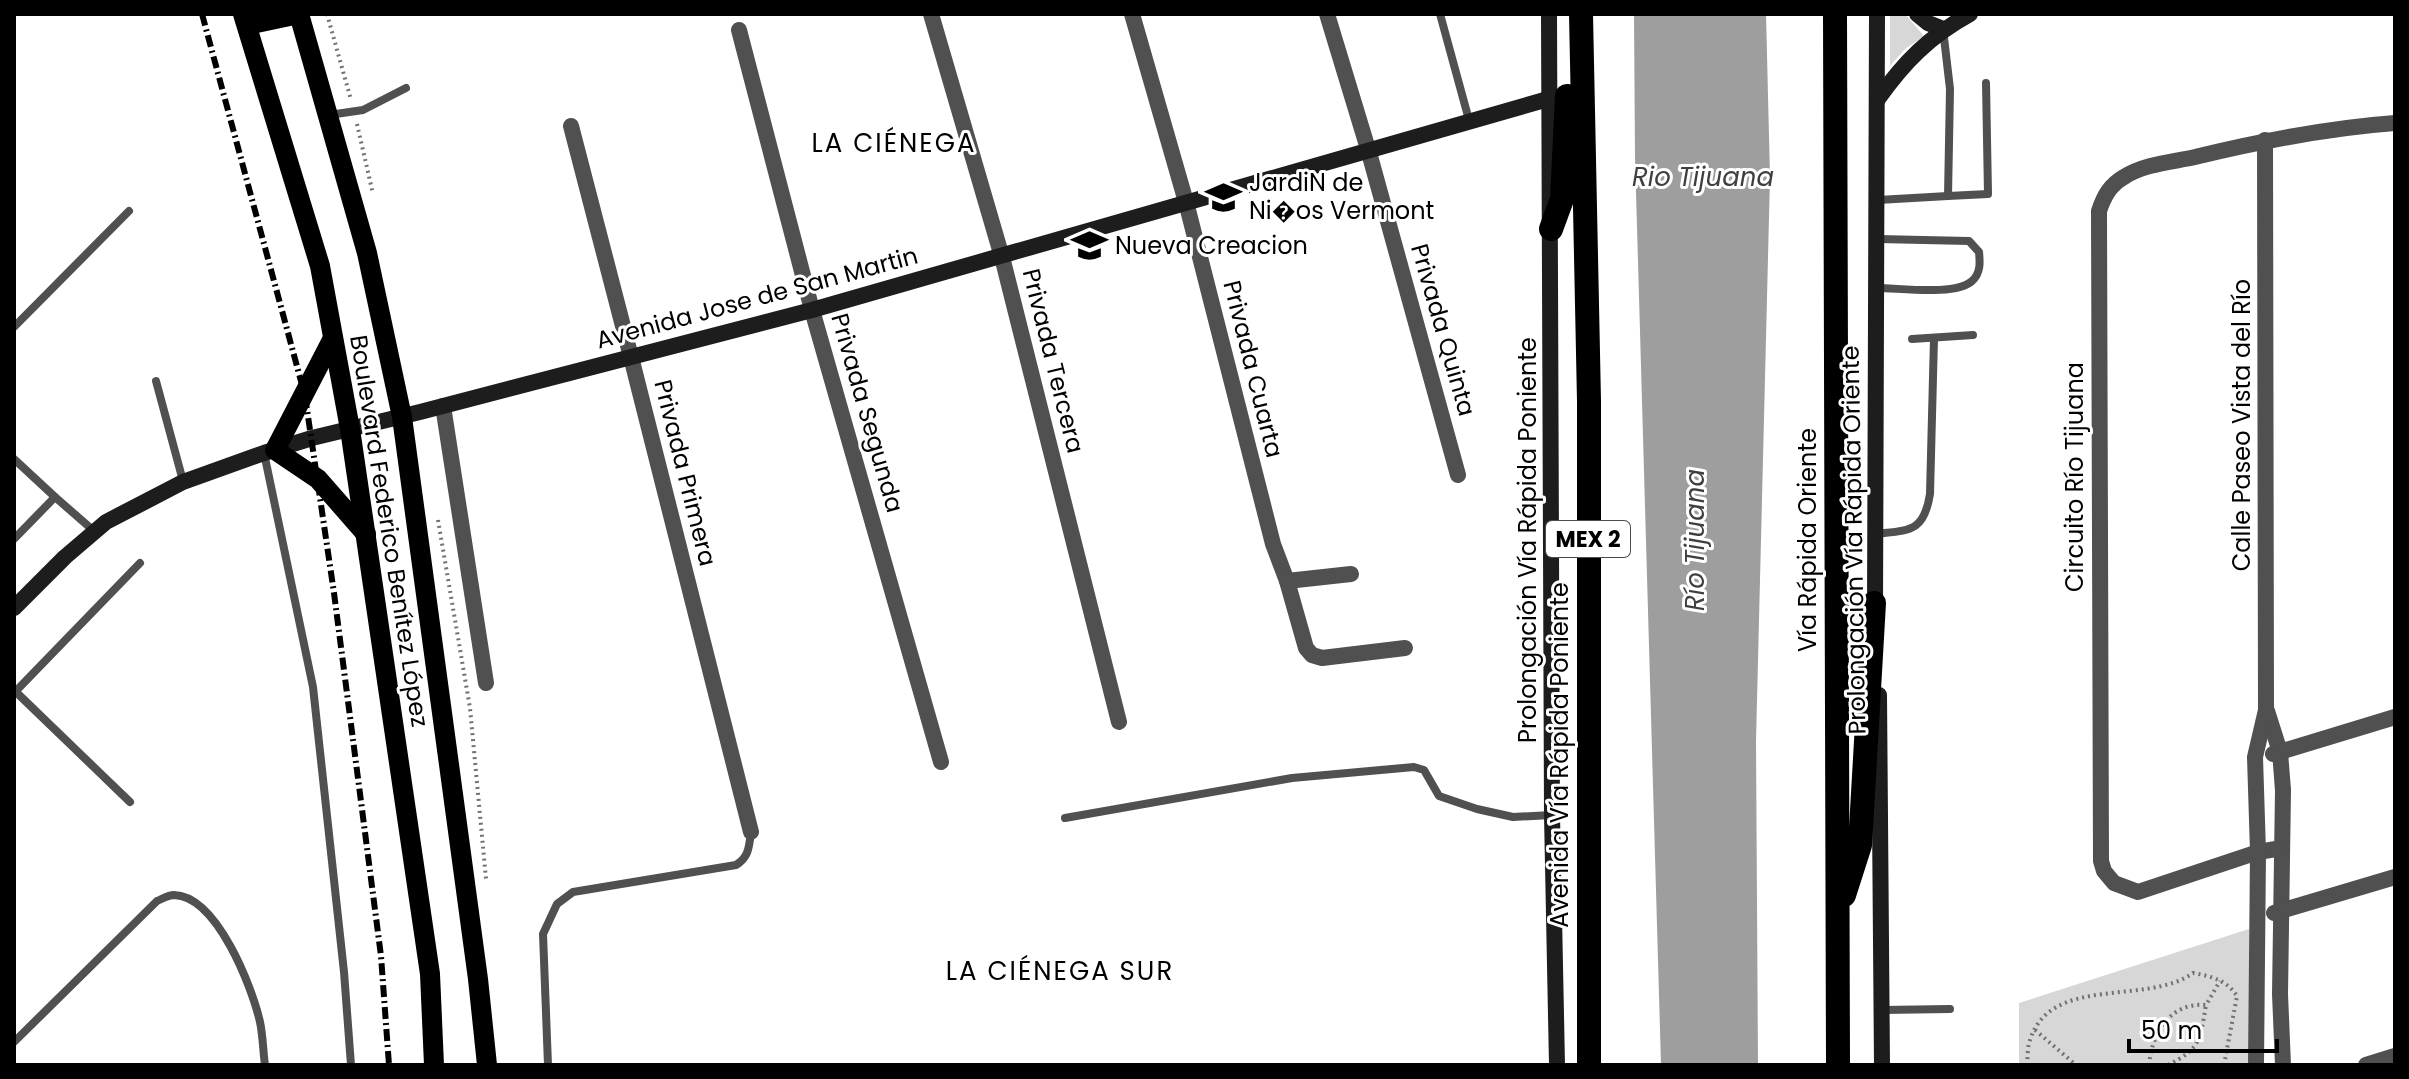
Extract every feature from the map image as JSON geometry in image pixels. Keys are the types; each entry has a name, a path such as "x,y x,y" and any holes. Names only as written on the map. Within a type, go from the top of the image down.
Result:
{"highway":[{"path":"1551,229 1562,199 1570,14"},
{"name":"Avenida Vía Rápida Poniente","path":"1581,14 1589,401 1589,1065"},
{"name":"Vía Rápida Oriente","path":"1835,14 1838,1065"},
{"path":"1837,916 1860,845 1874,603"}],"main road":[{"path":"245,20 299,14"},
{"name":"Boulevard Federico Benítez López","path":"299,14 367,253 402,417 487,1065"},
{"name":"Prolongación Vía Rápida Poniente","path":"1549,14 1552,815 1557,1065"},
{"name":"Prolongación Vía Rápida Oriente","path":"1877,14 1874,603 1880,727 1882,1065"},
{"path":"1917,14 1943,29"},
{"path":"1878,99 1899,70 1943,29 1970,14"},
{"name":"Boulevard Federico Benítez López","path":"245,20 320,266 350,429 430,974 434,1065"},
{"name":"Avenida Jose de San Martin","path":"14,608 65,557 106,522 183,482 312,438 812,310 1548,99"},
{"path":"333,338 270,452 318,479 366,534"}],"street":[{"name":"Privada Tercera","path":"931,14 1002,257 1119,722"},
{"name":"Privada Cuarta","path":"1132,14 1186,202 1273,544 1306,648 1312,655 1322,658 1405,648"},
{"name":"Privada Quinta","path":"1327,14 1368,149 1458,475"},
{"name":"Privada Segunda","path":"739,30 812,310 941,762"},
{"name":"Circuito Río Tijuana","path":"2282,848 2258,852 2138,892 2114,883 2104,871 2101,845 2099,211 2113,184 2136,170 2265,140 2343,127 2395,123"},
{"name":"Privada Primera","path":"571,126 751,832"},
{"name":"Calle Paseo Vista del Río","path":"2256,1065 2258,852 2255,757 2266,710 2265,140"},
{"path":"443,406 486,683"},
{"path":"1287,581 1351,574"},
{"name":"Calle Paseo Vista del Río","path":"2266,710 2280,752 2283,790 2280,994 2283,1065"},
{"path":"2255,757 2395,717"},
{"path":"2257,915 2282,912 2395,877"},
{"path":"2366,1065 2395,1056"}],"lane":[{"path":"1440,14 1469,120"},
{"path":"1943,29 1950,89 1948,196"},
{"path":"1878,200 1988,194 1986,83"},
{"path":"328,115 363,110 406,88"},
{"path":"14,327 129,211"},
{"path":"1877,288 1953,290 1974,281 1981,267 1979,252 1969,241 1878,239"},
{"path":"1912,339 1973,335"},
{"path":"1875,534 1902,531 1922,522 1927,513 1934,338"},
{"path":"156,381 183,482"},
{"path":"270,452 313,687 351,1065"},
{"path":"14,459 95,532"},
{"path":"14,539 55,497"},
{"path":"130,802 15,692 140,563"},
{"path":"1065,818 1292,778 1414,767 1424,770 1439,796 1513,817 1552,815"},
{"path":"548,1065 543,934 557,904 573,892 736,865 744,860 748,852 751,832"},
{"path":"14,1042 157,901 171,895 184,897 204,910 228,942 248,982 260,1023 265,1065"},
{"path":"1882,1010 1950,1009"}],"path":[{"path":"2027,1065 2029,1042 2035,1030 2060,1005 2075,998 2164,987 2193,973 2221,981 2237,996 2224,1065"},
{"path":"2168,1065 2189,1055 2200,1041 2206,1005 2221,981"},
{"path":"2149,1065 2150,1052 2165,1020 2188,1006 2206,1005"},
{"path":"2035,1030 2076,1065"}],"shaded area":[{"path":"1890,14 1905,14 1924,36 1905,49 1890,66"},
{"path":"2249,929 2253,1065 2019,1065 2019,1003"}],"water":[{"name":"Rio Tijuana","path":"1634,14 1766,14 1770,177 1756,741 1758,1065 1661,1065 1635,157"}],"railway":[{"path":"202,14 305,396 381,956 389,1065"}],"place":[{"name":"JardiN de Ni�os Vermont","path":"1223,197"},
{"name":"Nueva Creacion","path":"1089,246"}],"district":[{"name":"LA CIÉNEGA","path":"894,143"},
{"name":"LA CIÉNEGA SUR","path":"1060,971"}],"water label":[{"name":"Río Tijuana","path":"1695,540"}]}
